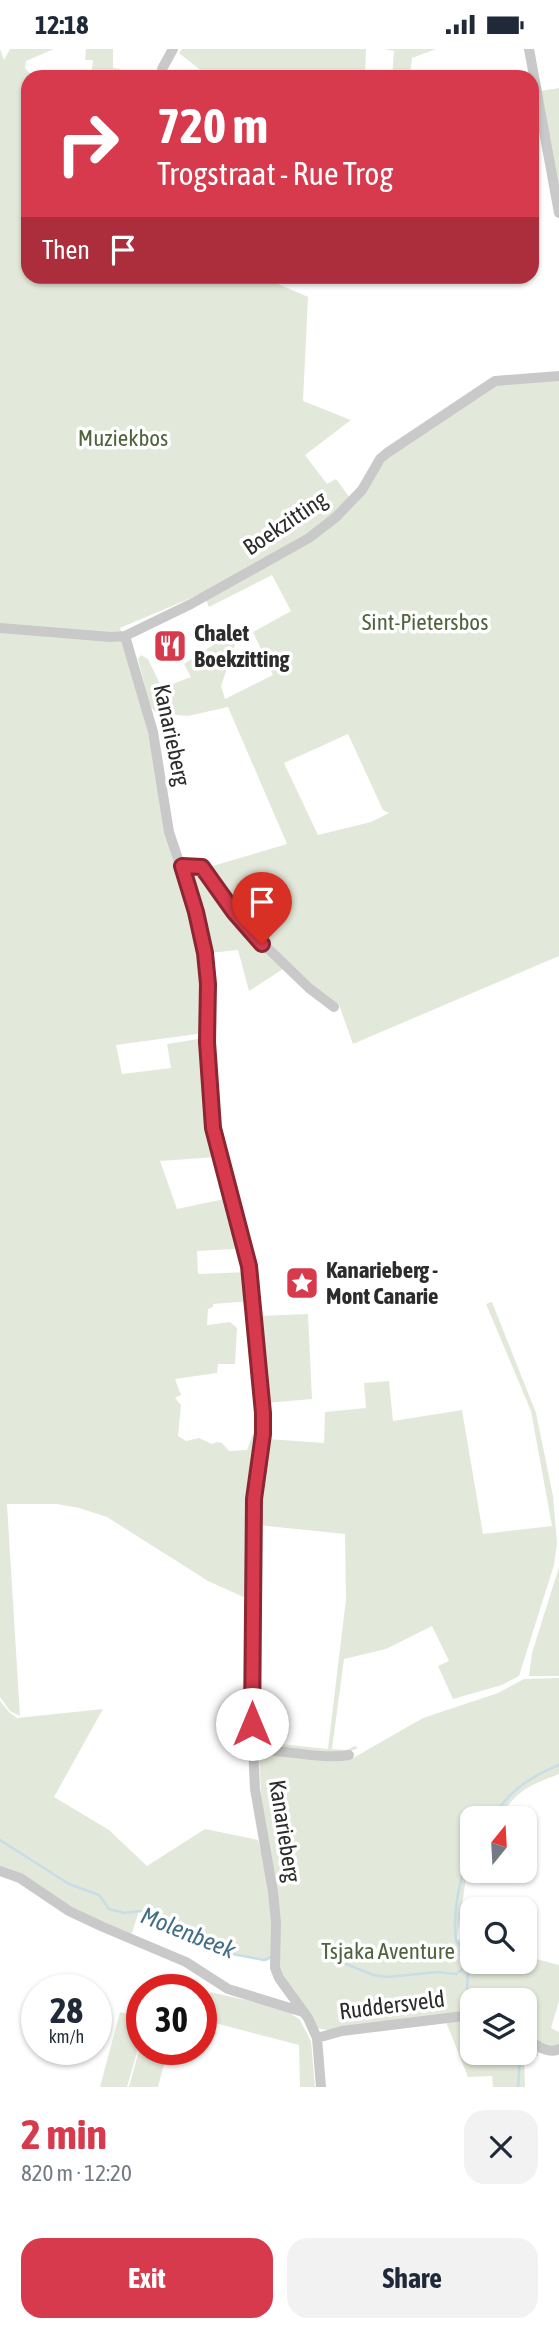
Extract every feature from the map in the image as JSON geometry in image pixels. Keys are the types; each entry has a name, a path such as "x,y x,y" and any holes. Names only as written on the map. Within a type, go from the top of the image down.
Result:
{"street":[{"path":"162,69 173,49"},
{"path":"529,49 533,70"},
{"path":"539,104 559,213"},
{"name":"Boekzitting","path":"0,628 125,636 235,580 309,538 336,517 362,490 380,459 387,453 495,381 559,376"},
{"name":"Kanarieberg","path":"125,636 153,732 169,832 196,912 205,953 213,1128 249,1266 263,1413 263,1434 254,1499 253,1750 256,1801 274,1901 275,1968 317,2038 321,2087"},
{"path":"182,866 202,867 252,933 309,988 334,1007"},
{"path":"253,1750 335,1757 349,1755"},
{"path":"0,1871 20,1878 69,1910 103,1927 186,1962 228,1989 303,2012"},
{"name":"Ruddersveld","path":"317,2038 342,2031 460,2016"},
{"path":"537,2045 548,2051 559,2049"}],"green space":[{"path":"0,49 4,60 10,49 54,49 26,61 27,70 21,70 21,284 278,284 308,297 303,401 351,420 305,455 327,484 336,479 350,498 390,455 493,384 559,377 559,956 353,1044 339,1005 265,941 209,867 287,844 228,707 188,716 156,713 150,706 138,659 141,655 148,659 162,688 191,677 184,664 216,643 227,630 238,636 221,686 225,699 273,675 253,632 291,611 272,575 209,607 203,593 120,628 131,664 207,983 204,1033 116,1045 122,1074 171,1068 167,1044 204,1038 216,1157 160,1161 177,1209 229,1198 241,1244 234,1249 197,1251 198,1274 248,1272 251,1301 213,1304 213,1307 208,1309 207,1325 230,1322 237,1328 235,1364 218,1364 217,1373 175,1379 181,1395 175,1398 181,1405 178,1436 186,1441 199,1438 212,1444 222,1443 229,1451 247,1450 255,1428 261,1430 250,1600 208,1581 107,1517 57,1504 7,1504 20,1716 10,1711 0,1697","holes":["348,734 383,810 389,813 371,822 318,835 284,763"]},
{"path":"86,49 113,49 113,68 120,70 92,70 93,60 85,60"},
{"path":"182,49 366,49 365,70 200,70 179,53"},
{"path":"384,49 436,49 412,58 411,70 393,70 394,51"},
{"path":"559,88 559,202 541,91"},
{"path":"200,870 283,969 249,991 238,950 209,953 190,874"},
{"path":"492,1302 536,1413 553,1496 557,1543 554,1565 519,1676 502,1685 453,1699 438,1666 449,1661 432,1626 386,1649 344,1659 332,1749 347,1750 355,1746 358,1748 344,1754 262,1747 258,1744 257,1580 261,1580 262,1742 328,1749 346,1599 345,1534 257,1525 259,1479 267,1439 324,1443 325,1412 366,1408 364,1383 389,1381 393,1421 462,1410 483,1534 552,1526 531,1411 486,1304"},
{"path":"308,1314 312,1399 266,1403 259,1316"},
{"path":"559,1567 559,1676 529,1676 532,1653"},
{"name":"Tsjaka Aventure","path":"559,1678 559,1774 524,1790 508,1806 460,1806 460,1883 465,1883 463,1897 460,1897 457,1939 460,1940 460,1974 537,1974 537,1959 559,1965 559,2001 551,2028 559,2032 559,2046 553,2049 537,2041 537,1988 460,1988 460,2014 327,2030 316,2028 279,1972 263,1827 259,1756 353,1758 423,1718 498,1693 524,1679"},
{"path":"0,1701 17,1718 103,1709 54,1797 109,1830 147,1866 205,1829 258,1840 270,1883 272,1958 266,1961 236,1956 172,1929 139,1911 131,1936 95,1920 0,1868"},
{"path":"217,1994 290,2013 300,2020 311,2041 315,2087 300,2087 299,2045 217,2024"},
{"path":"120,2012 126,2013 126,2065 133,2065 127,2087 100,2087 106,2065 112,2065 112,2042"},
{"path":"460,2021 460,2057 446,2022"},
{"path":"135,2065 164,2065 158,2087 129,2087"},
{"path":"463,2065 524,2065 525,2087 493,2087 492,2076 468,2077"}],"waterway":[{"path":"501,1806 521,1786 559,1765"},
{"name":"Molenbeek","path":"0,1840 69,1884 99,1895 109,1909 124,1913 141,1911 160,1926 176,1930 228,1953 264,1960 271,1957"},
{"name":"Molenbeek","path":"322,1954 373,1975 387,1977 438,1972 456,1974 468,1965 471,1956 456,1941 455,1918 461,1883"},
{"name":"Molenbeek","path":"467,1988 468,1974"},
{"name":"Molenbeek","path":"518,2087 520,2065"}],"place":[{"name":"Chalet Boekzitting","path":"170,646"},
{"name":"Kanarieberg - Mont Canarie","path":"302,1283"}],"route":[{"path":"252,1724 254,1499 263,1434 263,1413 249,1266 213,1128 205,953 182,866 202,867 234,912 262,944"}],"park label":[{"name":"Muziekbos","path":"123,438"},
{"name":"Sint-Pietersbos","path":"425,622"}]}
